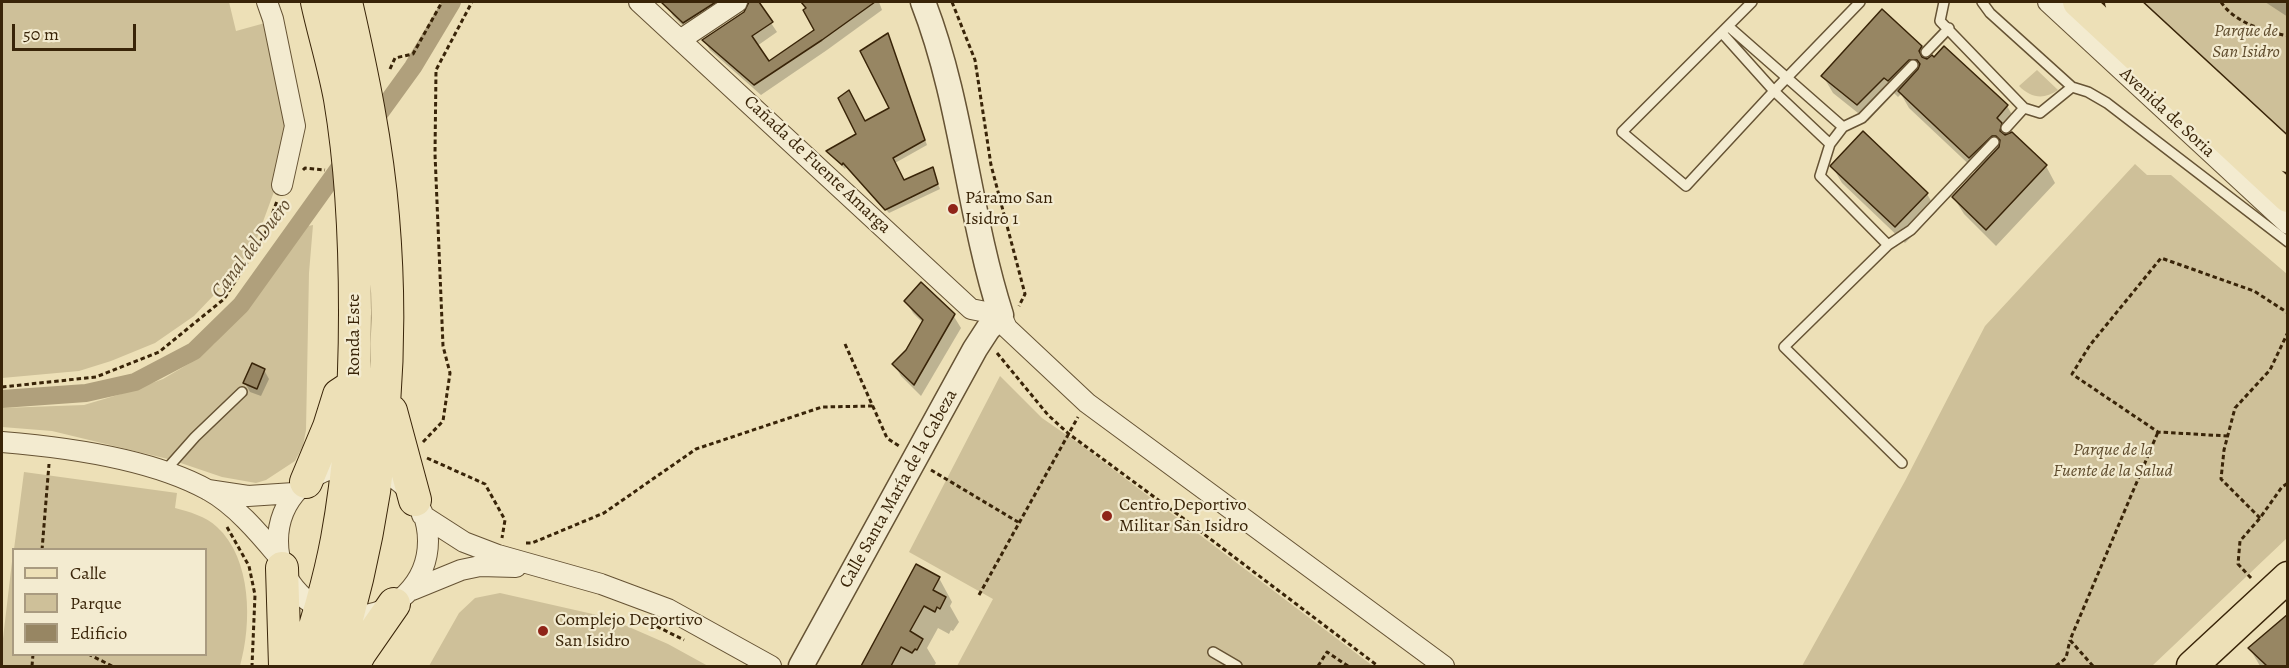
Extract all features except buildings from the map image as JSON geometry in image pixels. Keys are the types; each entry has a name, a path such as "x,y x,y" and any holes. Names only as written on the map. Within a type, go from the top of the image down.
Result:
{"highway":[{"name":"Ronda Este","path":"317,2 353,94"},
{"name":"Ronda Este","path":"346,2 353,94 365,183 355,273 355,385 363,469"},
{"name":"Ronda Este","path":"333,666 337,540 363,469 386,389 388,304 383,216 365,183"},
{"path":"300,487 329,427 339,395 355,385"},
{"path":"386,389 419,508"},
{"path":"280,562 285,666"},
{"path":"353,666 360,653 403,597"},
{"name":"Ronda Este","path":"303,666 335,612"}],"main road":[{"name":"Avenida de Soria","path":"2078,2 2288,197"},
{"path":"2120,2 2288,157"},
{"path":"2192,666 2288,577"}],"street":[{"path":"267,2 273,19 295,126 282,185"},
{"name":"Cañada de Fuente Amarga","path":"639,2 971,309 1009,313"},
{"path":"680,40 737,2"},
{"path":"923,2 943,60 990,278 1009,313 1007,328 1087,403 1444,666"},
{"name":"Avenida de Soria","path":"2048,2 2288,224"},
{"name":"Calle Santa María de la Cabeza","path":"801,666 975,349 988,329 1009,313"},
{"path":"2,442 51,447 131,462 164,472 208,490 248,496 300,487 325,471 363,469 399,483 419,508 464,542 601,584 668,609 771,666"},
{"path":"280,562 278,534 284,511 300,487"},
{"path":"208,490 251,525 280,562 292,584 309,601 335,612 374,612 461,570 480,566 540,567"},
{"path":"403,597 423,570 427,535 419,508"}],"lane":[{"path":"1752,2 1622,132 1686,186 1773,91 1860,2"},
{"path":"1944,2 1940,20 2024,108 2040,113 2072,87"},
{"path":"1982,2 1990,13 2072,87 2088,92 2107,103 2288,242"},
{"path":"1926,52 1949,28"},
{"path":"1725,29 1843,127"},
{"path":"1725,29 1773,91 1830,144"},
{"path":"1888,245 1820,176 1830,144 1843,127 1862,118 1913,65"},
{"path":"2006,128 2024,108"},
{"path":"1902,463 1784,347 1888,245 1911,230 1994,142"},
{"path":"164,472 195,437 242,392"},
{"path":"1213,652 1237,666"}],"path":[{"path":"390,69 395,58 413,54 442,2"},
{"path":"422,443 443,422 450,373 443,346 435,154 436,70 472,2"},
{"path":"952,2 975,60 991,165 1025,294 1009,313"},
{"path":"2221,2 2224,8 2256,29 2288,36"},
{"path":"2,387 96,377 159,352 224,300 265,234 282,185"},
{"path":"2228,436 2158,432 2072,374 2090,345 2161,258 2254,291 2288,313"},
{"path":"2260,518 2221,479 2235,408 2270,370 2288,332"},
{"path":"845,344 887,438 1018,522"},
{"path":"996,351 1048,415 1069,434 1378,666"},
{"path":"979,595 1087,403"},
{"path":"522,544 532,543 604,513 696,449 822,407 873,406"},
{"path":"2056,666 2066,658 2070,640 2158,432"},
{"path":"42,548 51,447"},
{"path":"421,454 485,484 505,520 501,545"},
{"path":"2250,578 2238,564 2240,541 2260,518 2282,486 2288,483"},
{"path":"229,517 227,528 249,566 255,595 252,666"},
{"path":"642,619 693,645"},
{"path":"2070,640 2093,666"},
{"path":"1318,666 1327,652 1348,666"},
{"path":"92,656 112,666"}],"green space":[{"path":"2,2 229,2 236,31 265,23 287,130 275,189 257,238 232,276 194,316 155,343 79,371 2,378"},
{"name":"Parque de San Isidro","path":"2143,2 2287,2 2287,137"},
{"path":"2037,70 2058,90 2048,95 2038,96 2028,93 2019,86"},
{"name":"Parque de la Fuente de la Salud","path":"2135,164 2147,175 2171,175 2287,274 2287,538 2152,666 1802,666 1905,481 1985,326"},
{"path":"313,225 309,273 306,430 303,446 295,461 266,480 256,483 222,477 172,460 52,431 2,427 2,408 84,405 163,379 190,363 214,344 240,314 293,238 308,226"},
{"name":"Centro Deportivo Militar San Isidro","path":"1000,376 1042,418 1373,666 957,666 993,599 909,552"},
{"path":"24,472 177,493 175,508 203,517 213,523 229,540 237,556 243,574 247,612 240,666 2,666 2,647 12,562 12,656 207,656 207,548 14,548"},
{"name":"Complejo Deportivo San Isidro","path":"500,593 606,617 668,644 708,666 429,666 459,613 475,598"}],"waterway":[{"name":"Canal del Duero","path":"371,125 413,67 452,2"},
{"name":"Canal del Duero","path":"2,399 86,393 135,382 194,351 241,305 347,157"}],"place":[{"name":"Páramo San Isidro 1","path":"953,209"},
{"name":"Centro Deportivo Militar San Isidro","path":"1107,516"},
{"name":"Complejo Deportivo San Isidro","path":"543,631"}]}
